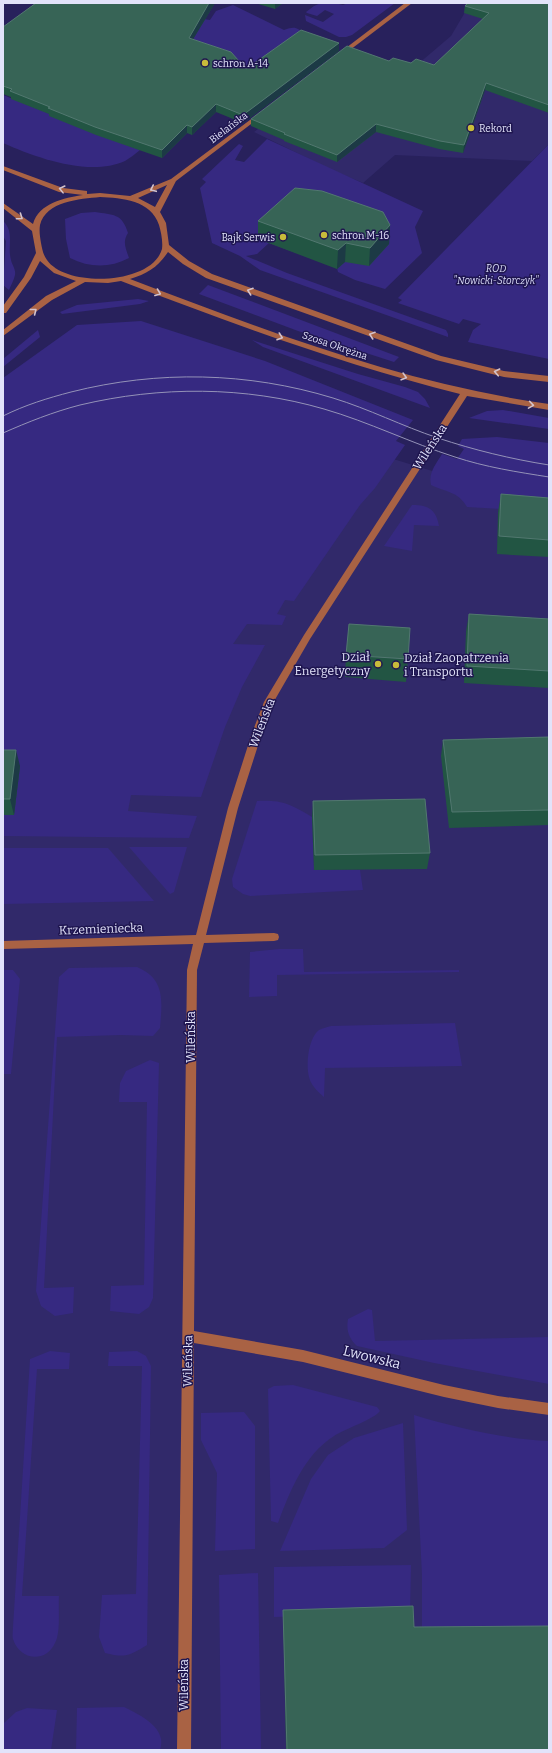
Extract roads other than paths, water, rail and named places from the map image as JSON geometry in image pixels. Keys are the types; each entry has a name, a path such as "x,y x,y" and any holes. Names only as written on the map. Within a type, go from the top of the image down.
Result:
{"street":[{"path":"334,59 408,3"},
{"name":"Bielańska","path":"132,198 173,180 264,112"},
{"path":"3,168 62,190 132,198 150,206 161,219 166,246 164,252 153,266 138,274 122,279 95,282 69,277 51,268 44,261 40,253 36,230 37,221 40,216 62,201 76,197 100,195"},
{"name":"Bielańska","path":"156,212 173,180"},
{"path":"3,205 36,230"},
{"name":"Szosa Okrężna","path":"166,246 178,258 196,270 209,276 439,358 504,374 549,380"},
{"path":"3,311 27,278 40,253"},
{"name":"Szosa Okrężna","path":"122,279 228,319 371,368 465,393 549,408"},
{"path":"3,334 50,298 84,280"},
{"name":"Wileńska","path":"184,1750 192,970 233,808 257,733 269,702 306,637 465,393"},
{"name":"Krzemieniecka","path":"3,945 274,937"},
{"name":"Lwowska","path":"188,1336 303,1356 444,1391 498,1402 549,1409"}],"tram line":[{"path":"3,416 45,399 104,385 170,377 236,379 301,389 360,407 452,442 493,454 549,465"},
{"path":"3,433 60,411 110,399 141,394 172,392 202,391 233,393 294,401 341,414 466,461 501,469 549,477"}],"place":[{"name":"schron A-14","path":"205,63"},
{"name":"Rekord","path":"471,128"},
{"name":"schron M-16","path":"324,235"},
{"name":"Bajk Serwis","path":"283,237"},
{"name":"Dział Energetyczny","path":"378,664"},
{"name":"Dział Zaopatrzenia i Transportu","path":"396,665"}],"park label":[{"name":"ROD \"Nowicki-Storczyk\"","path":"496,274"}]}
